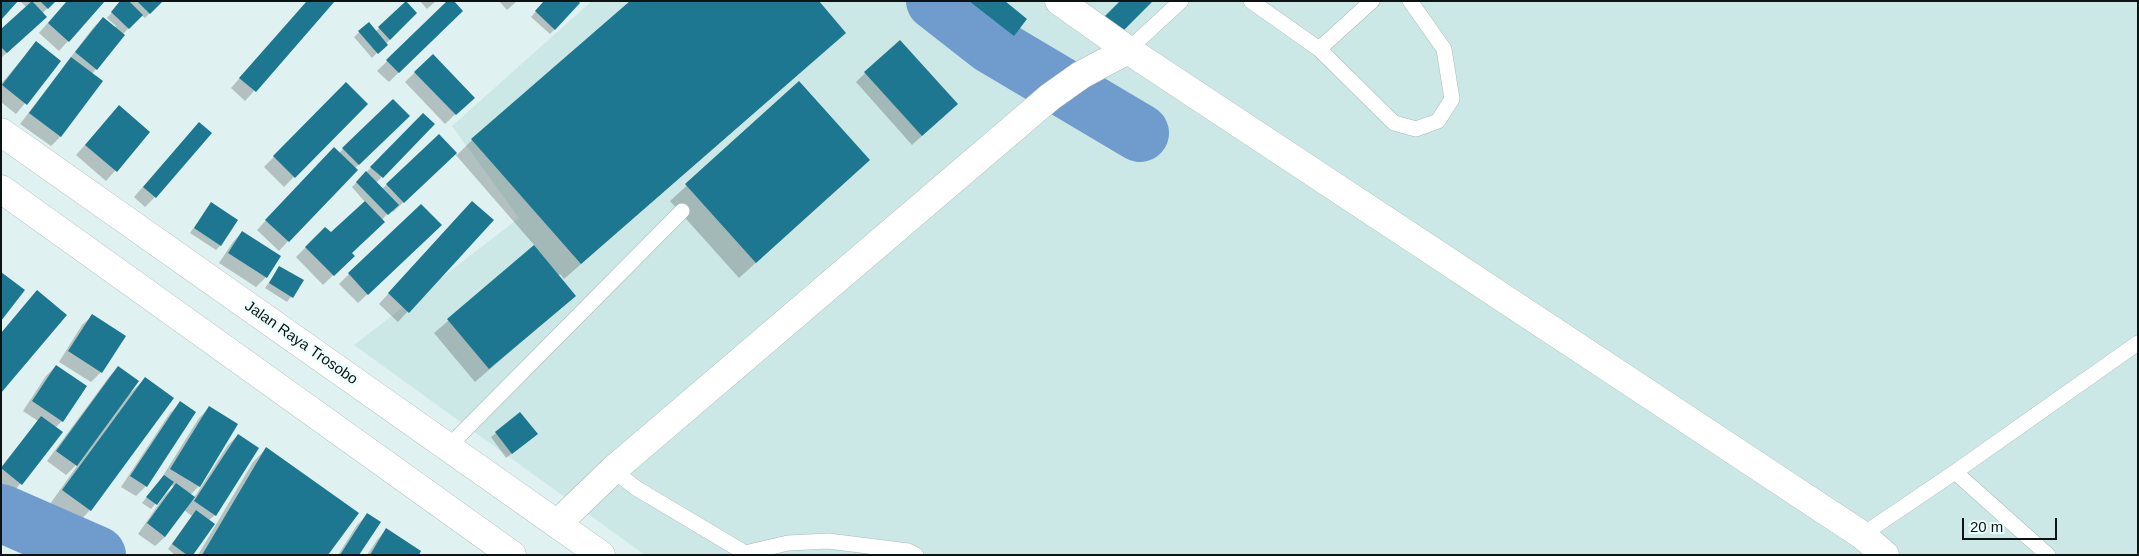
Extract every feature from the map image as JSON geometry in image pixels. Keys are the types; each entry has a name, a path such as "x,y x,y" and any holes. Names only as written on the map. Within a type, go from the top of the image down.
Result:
{"main road":[{"path":"1073,5 1128,50 1862,535 1884,555"},
{"path":"557,524 613,470 1050,97 1081,75 1128,50"},
{"name":"Jalan Raya Trosobo","path":"1,132 601,555"},
{"path":"1,189 512,555"}],"lane":[{"path":"1128,50 1181,1"},
{"path":"1251,1 1318,49 1394,123 1416,129 1438,121 1452,99 1444,49 1410,1"},
{"path":"1318,49 1372,1"},
{"path":"448,447 682,211"},
{"path":"1862,535 2138,343"},
{"path":"613,470 636,488 744,554 788,543 828,541 908,552 916,555"},
{"path":"1955,472 2048,555"}],"shaded area":[{"path":"592,1 2138,1 2138,555 645,555 354,345 519,218 452,126"}],"building":[{"path":"1,1 18,1 1,20"},
{"path":"32,1 47,17 7,53 1,47 1,29"},
{"path":"40,1 56,1 48,9"},
{"path":"67,1 105,1 69,42 48,23"},
{"path":"120,1 129,1 143,15 129,29 111,12"},
{"path":"137,1 163,1 150,14"},
{"path":"307,1 335,1 256,92 239,78"},
{"path":"406,1 417,13 390,40 378,27"},
{"path":"447,1 454,1 463,11 399,73 386,60"},
{"path":"544,1 578,1 580,3 555,30 535,11"},
{"path":"630,1 819,1 846,33 581,264 471,139"},
{"path":"969,1 1005,1 1027,19 1014,36"},
{"path":"1120,1 1153,1 1117,37 1101,20"},
{"path":"103,17 125,35 97,70 75,52"},
{"path":"369,22 388,45 378,54 358,31"},
{"path":"900,40 958,104 922,136 864,72"},
{"path":"36,41 61,61 27,105 2,85"},
{"path":"433,54 475,98 456,115 414,72"},
{"path":"71,57 103,81 61,137 29,113"},
{"path":"799,81 870,160 756,263 685,184"},
{"path":"346,82 368,104 295,178 273,156"},
{"path":"393,99 410,116 359,165 342,148"},
{"path":"119,105 150,132 117,172 85,145"},
{"path":"423,113 435,124 383,178 370,167"},
{"path":"199,122 212,133 156,198 143,187"},
{"path":"439,134 457,153 404,203 386,184"},
{"path":"334,147 358,170 289,242 265,220"},
{"path":"366,171 399,205 388,215 356,182"},
{"path":"365,201 385,222 352,253 355,256 334,276 305,247 325,227 331,232"},
{"path":"472,201 494,220 409,313 388,293"},
{"path":"211,202 238,220 221,246 194,228"},
{"path":"421,204 442,225 368,295 348,273"},
{"path":"242,231 281,256 267,278 228,253"},
{"path":"534,245 576,296 489,369 447,319"},
{"path":"279,266 304,280 293,298 269,283"},
{"path":"1,272 25,290 1,321"},
{"path":"37,290 67,315 1,393 1,333"},
{"path":"92,314 126,336 102,373 68,351"},
{"path":"56,365 87,386 63,422 32,401"},
{"path":"118,366 139,381 77,466 56,451"},
{"path":"145,377 174,398 91,511 62,490"},
{"path":"180,401 196,412 147,487 130,476"},
{"path":"209,406 238,424 200,487 170,469"},
{"path":"520,412 538,434 512,454 495,432"},
{"path":"41,416 63,432 22,485 1,468"},
{"path":"238,434 259,448 216,516 194,501"},
{"path":"266,447 359,513 328,555 202,555"},
{"path":"164,475 174,482 157,505 146,497"},
{"path":"176,483 195,497 165,537 147,523"},
{"path":"196,510 215,524 193,555 187,555 172,544"},
{"path":"367,513 381,522 359,555 340,555"},
{"path":"386,528 421,551 419,555 370,555"}],"waterway":[{"path":"935,1 990,44 1140,133"},
{"path":"1,513 97,555"}]}
